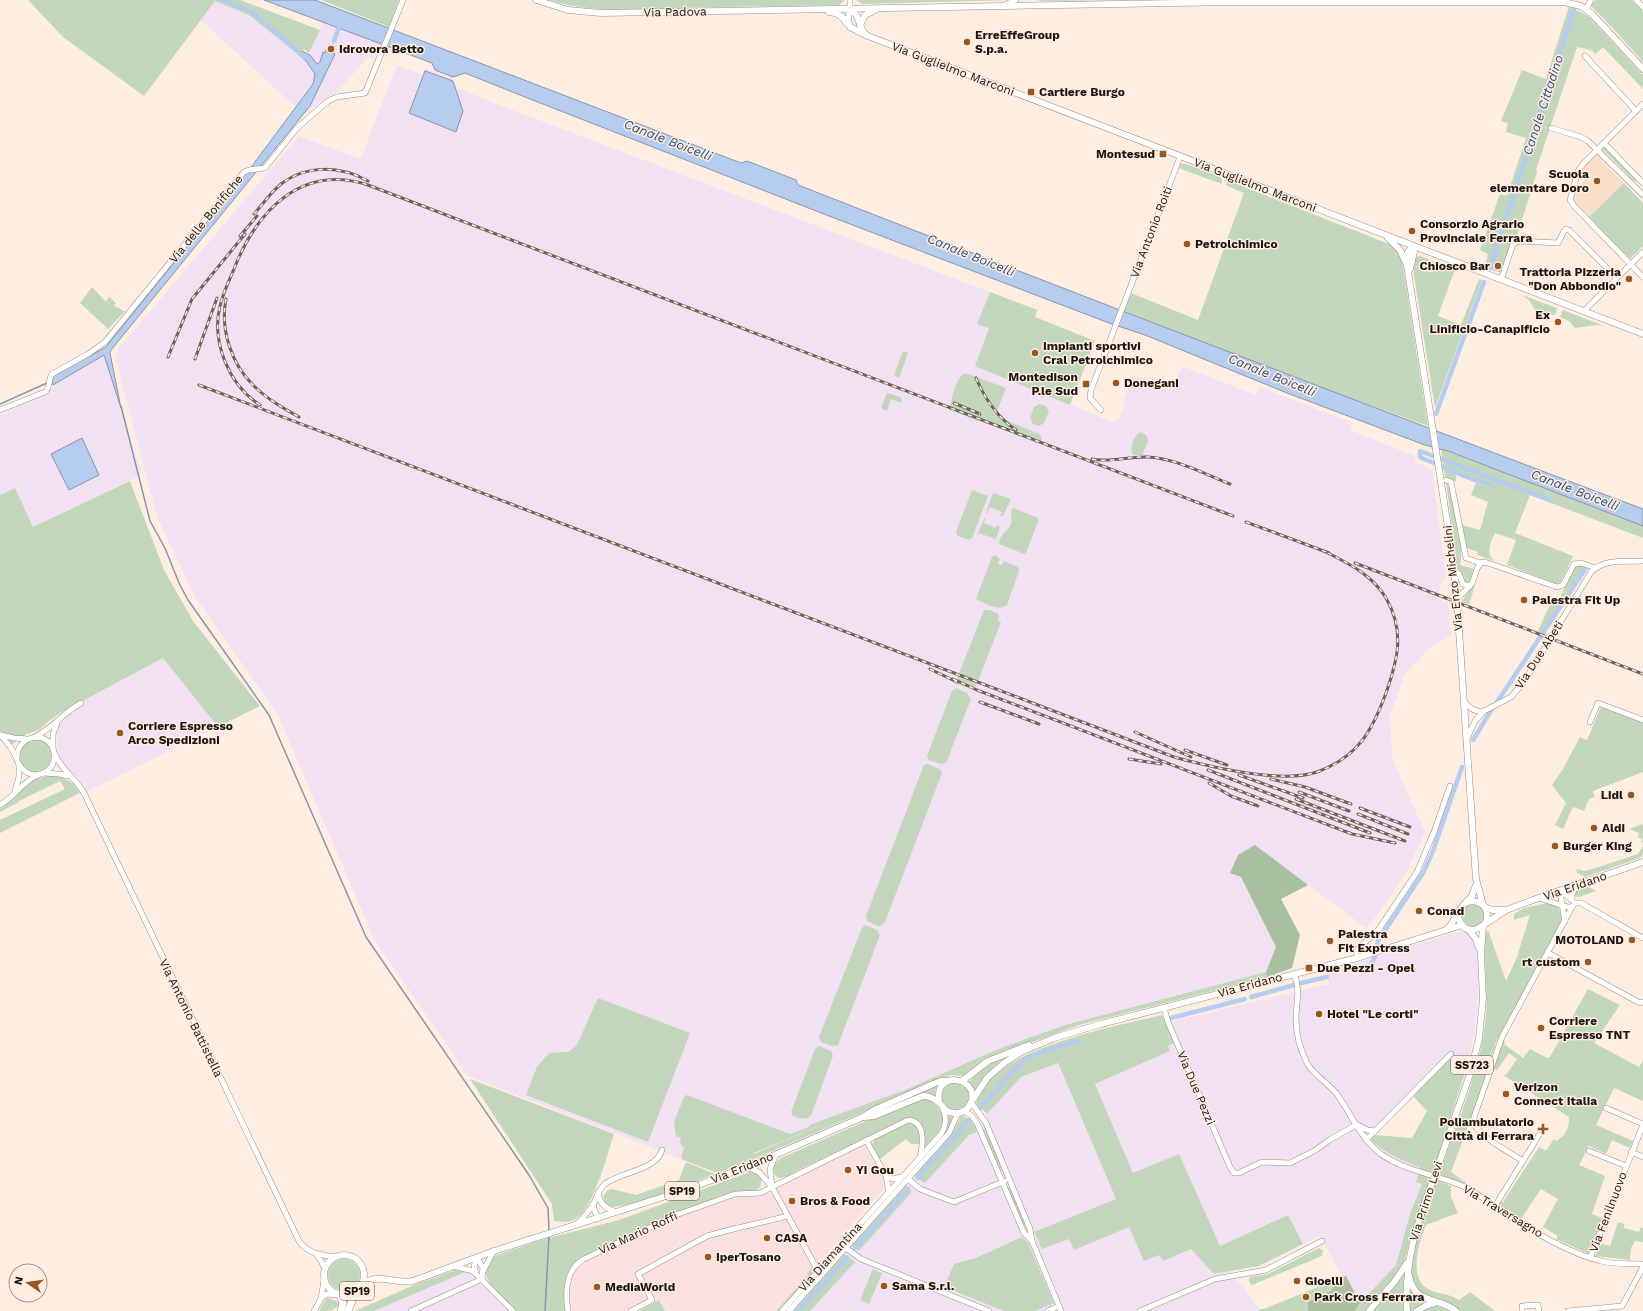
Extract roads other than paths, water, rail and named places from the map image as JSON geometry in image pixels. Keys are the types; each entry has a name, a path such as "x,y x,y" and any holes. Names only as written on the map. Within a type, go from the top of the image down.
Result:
{"highway":[{"path":"348,1311 355,1293"},
{"path":"338,1295 343,1303 341,1311"}],"main road":[{"name":"Via Padova","path":"536,0 568,10 597,13 1004,6 1030,3 1564,2 1581,6 1586,9 1643,69"},
{"path":"850,8 856,13 863,32 868,36"},
{"path":"850,8 848,20 850,27"},
{"path":"860,25 865,15 878,8"},
{"name":"Via Padova","path":"816,10 840,14 850,27"},
{"name":"Via Guglielmo Marconi","path":"850,27 868,36 1180,157 1643,334"},
{"name":"Via Enzo Michelini","path":"1385,235 1398,246 1406,261 1449,534 1457,601 1476,879 1484,906"},
{"path":"1406,261 1408,252 1413,246"},
{"name":"Via Enzo Michelini","path":"1409,279 1410,264 1413,256 1413,246"},
{"path":"1413,256 1420,252 1431,253"},
{"name":"Via Eridano","path":"1468,929 1476,930 1508,909 1643,862"},
{"name":"Via Enzo Michelini","path":"1466,902 1472,896 1476,879"},
{"name":"Via Eridano","path":"1466,902 1476,901 1493,910 1508,909"},
{"path":"1446,930 1454,922 1461,907 1466,902"},
{"path":"1484,906 1487,914 1484,924"},
{"path":"1458,914 1462,925 1468,929"},
{"name":"Via Primo Levi","path":"1407,1311 1408,1265 1417,1226 1471,1071 1479,1038 1483,999 1481,954 1484,924"},
{"name":"Via Eridano","path":"355,1293 362,1285 373,1279 379,1278 409,1282 494,1251 691,1188 744,1168 863,1117 874,1110 933,1084 941,1081 962,1081 992,1059 1024,1047 1091,1026 1165,1010 1357,958 1462,925"},
{"name":"Via Primo Levi","path":"1468,929 1476,938 1481,954"},
{"name":"Via Eridano","path":"961,1112 971,1102 987,1078 1004,1063 1021,1052 1054,1038"},
{"path":"948,1081 939,1092 939,1102 943,1109 953,1113 961,1112"},
{"path":"962,1081 970,1089 971,1102"},
{"name":"Via Eridano","path":"863,1117 874,1116 917,1097 927,1096 939,1102"},
{"name":"Via Eridano","path":"336,1257 344,1255 352,1257 379,1278"},
{"path":"325,1269 329,1262 336,1257"},
{"path":"1369,1311 1401,1273 1409,1258"},
{"path":"1408,1265 1410,1279 1416,1291 1425,1298 1447,1305 1456,1311"},
{"name":"SP19","path":"362,1285 364,1276 363,1267"},
{"name":"SP19","path":"325,1269 324,1280 329,1289 338,1295 348,1296 355,1293"},
{"path":"1417,1311 1427,1305 1437,1302"}],"street":[{"name":"Via delle Bonifiche","path":"0,410 45,392 49,387 50,377 56,372 88,354 105,342 247,170 263,169 267,166 298,128 328,101 337,97 365,93 402,0"},
{"path":"850,0 850,8"},
{"path":"1004,6 1016,0"},
{"path":"1025,0 1030,3"},
{"path":"1586,9 1592,0"},
{"path":"1636,0 1643,7"},
{"path":"1585,56 1636,111"},
{"path":"1643,104 1580,167 1570,200 1643,277"},
{"path":"1551,128 1585,139 1598,149 1643,195"},
{"path":"1604,143 1642,180 1634,186"},
{"name":"Via Antonio Roiti","path":"1101,410 1090,398 1091,390 1180,157"},
{"path":"1501,280 1513,244 1519,241 1558,243 1566,229 1569,230 1617,278"},
{"path":"1584,311 1643,252"},
{"path":"1446,480 1451,482 1466,558 1480,563 1488,563 1557,587 1563,585 1574,564 1581,563 1596,568 1602,564 1610,562 1643,561"},
{"path":"1457,601 1472,584 1480,563"},
{"name":"Via Due Abeti","path":"1467,740 1472,727 1484,711 1507,700 1521,686 1587,578 1596,568"},
{"path":"1454,570 1459,574 1463,584 1469,586"},
{"path":"1464,702 1474,710 1481,712 1484,711"},
{"path":"0,735 27,739 34,737 45,732 69,709 81,703"},
{"path":"1590,722 1598,703 1643,720"},
{"path":"0,805 26,782 41,774 53,764 53,734 58,721"},
{"path":"0,735 12,749 18,762 27,773 59,774 71,778"},
{"name":"Via Antonio Battistella","path":"34,737 44,739 50,743 59,763 71,778 78,783 84,793 297,1238 306,1249 316,1254 336,1257"},
{"path":"14,793 19,777 19,748 27,739"},
{"path":"1357,958 1358,949 1379,929 1417,872 1434,832 1450,786"},
{"path":"1572,907 1573,891 1577,885"},
{"path":"1561,890 1572,900"},
{"path":"1561,890 1565,921"},
{"path":"1539,898 1572,907"},
{"path":"1523,1161 1484,1135 1473,1124 1473,1120 1500,1043 1572,907 1575,903 1581,903 1643,938"},
{"path":"1548,952 1640,1003 1643,1002"},
{"name":"Via Traversagno","path":"1294,974 1299,988 1296,1023 1299,1042 1306,1060 1316,1075 1335,1092 1366,1140 1380,1153 1386,1157 1457,1184 1479,1195 1512,1218 1539,1234 1590,1258 1607,1262 1643,1264"},
{"name":"Via Due Pezzi","path":"1165,1010 1168,1022 1232,1171 1237,1173 1262,1162 1290,1163 1314,1151 1331,1138 1355,1124"},
{"path":"1366,1140 1451,1054"},
{"path":"971,1102 986,1123 1030,1229 1032,1241 1060,1309 1048,1311"},
{"name":"Via Fenilnuovo","path":"1590,1258 1643,1125 1606,1108"},
{"name":"Via Diamantina","path":"782,1311 943,1130 946,1118 943,1109"},
{"path":"961,1112 971,1115 979,1126 1024,1233 1032,1241"},
{"name":"Via Diamantina","path":"789,1311 949,1133 961,1112"},
{"path":"889,1192 886,1176 866,1140 908,1120 912,1121 917,1124 923,1136 920,1157"},
{"path":"979,1126 986,1123"},
{"path":"1355,1124 1367,1130 1375,1131"},
{"path":"1495,1206 1539,1135"},
{"name":"Via Mario Roffi","path":"568,1311 568,1277 572,1268 580,1261 668,1218 735,1194 757,1193 772,1187 866,1140"},
{"name":"Via Eridano","path":"573,1226 582,1219 604,1185 612,1179 649,1165 660,1156 662,1150"},
{"name":"Via Fenilnuovo","path":"1589,1151 1626,1166"},
{"path":"1631,1152 1643,1158"},
{"path":"772,1187 770,1169 776,1154"},
{"path":"744,1168 760,1172 772,1187 818,1271"},
{"path":"886,1176 893,1179 902,1177"},
{"path":"908,1179 920,1189 954,1202 1010,1179"},
{"path":"598,1193 601,1202 606,1208 619,1212"},
{"path":"599,1218 601,1202"},
{"path":"593,1204 595,1212 599,1218"},
{"path":"632,1311 652,1300 638,1274 706,1236 788,1216"},
{"path":"1140,1311 1215,1279 1266,1270 1322,1241"},
{"path":"846,1248 861,1259 989,1311"},
{"path":"483,1272 494,1251"},
{"name":"Via Antonio Battistella","path":"316,1254 325,1269"},
{"path":"477,1258 482,1265 482,1280"},
{"path":"476,1274 474,1266 477,1258"},
{"path":"453,1266 468,1269 476,1274 513,1311"},
{"path":"1568,1311 1622,1306 1643,1267"},
{"name":"SP19","path":"314,1311 321,1298 324,1280"},
{"path":"411,1311 482,1280"},
{"name":"SP19","path":"321,1298 327,1294 338,1295"},
{"path":"1522,1311 1522,1306 1538,1305 1539,1311"}],"water":[{"name":"Canale Boicelli","path":"264,0 315,0 741,163 747,161 796,180 798,185 903,226 1643,509 1643,526 1448,451 1425,445 1287,393 1145,335 1109,323 829,216 465,73 453,77 435,70 432,63"},
{"path":"326,50 335,54 310,106 111,350 110,353 121,408 104,355 53,385 52,377 106,347 252,166 313,84 315,74 306,61 299,55 302,51 310,55 317,64 320,62 323,52 325,53"},
{"path":"425,71 453,81 463,111 456,132 409,113"},
{"path":"82,438 99,475 69,490 51,454"}],"waterway":[{"path":"223,0 252,12 304,57"},
{"name":"Canale Cittadino","path":"1490,268 1574,9"},
{"path":"334,41 341,22"},
{"path":"328,57 332,46"},
{"path":"1436,414 1484,282"},
{"path":"0,404 47,383"},
{"path":"121,406 150,521 165,548 179,583 188,600 269,715 366,937 529,1175 548,1208 549,1230"},
{"path":"1489,484 1464,476 1424,459 1420,457 1420,451 1552,501"},
{"name":"Canale Cittadino","path":"1497,702 1586,568"},
{"name":"Canale Cittadino","path":"1473,740 1492,709"},
{"name":"Canale Cittadino","path":"1377,946 1378,941 1423,873 1433,851 1462,767"},
{"path":"1357,970 1370,966 1375,957"},
{"path":"1301,983 1327,977"},
{"path":"1251,997 1294,985"},
{"path":"1171,1018 1245,999"},
{"path":"979,1109 1024,1060 1036,1054 1078,1041"},
{"path":"918,1178 969,1120"},
{"path":"855,1248 908,1189"},
{"path":"545,1311 549,1236"},
{"path":"798,1311 847,1258"}],"railway":[{"path":"254,214 270,194 281,184 302,173 313,170 335,170 347,172 368,181"},
{"path":"260,405 239,386 225,362 218,334 218,320 224,292 243,248 268,212 284,197 302,187 322,181 344,180 368,185 1233,516"},
{"path":"240,236 257,216"},
{"path":"168,357 192,299 245,234"},
{"path":"195,359 217,298"},
{"path":"226,299 226,334 233,357 239,367 254,386 264,395 299,417"},
{"path":"976,378 992,407 1009,425 1016,430"},
{"path":"199,385 1174,757 1246,773 1285,776 1302,775 1317,772 1331,766 1343,759 1362,741 1369,731 1386,693 1394,668 1398,645 1396,622 1392,610 1386,598 1374,582 1350,565 1324,551"},
{"path":"954,403 980,414"},
{"path":"1092,459 1106,460 1141,457 1158,458 1179,463 1230,484"},
{"path":"1246,522 1329,553"},
{"path":"1355,563 1643,674"},
{"path":"930,669 957,682"},
{"path":"953,679 977,690 1352,834 1395,843"},
{"path":"980,702 1039,724"},
{"path":"1135,732 1191,757"},
{"path":"1185,750 1227,765"},
{"path":"1129,759 1161,764"},
{"path":"1208,770 1370,833"},
{"path":"1239,775 1303,798"},
{"path":"1271,779 1305,787 1351,804"},
{"path":"1209,783 1231,796 1258,806"},
{"path":"1299,792 1349,811"},
{"path":"1296,799 1405,841"},
{"path":"1360,808 1410,827"},
{"path":"1358,814 1408,834"}],"place":[{"name":"ErreEffeGroup S.p.a.","path":"967,42"},
{"name":"Idrovora Betto","path":"331,49"},
{"name":"Cartiere Burgo","path":"1031,92"},
{"name":"Montesud","path":"1163,154"},
{"name":"Scuola elementare Doro","path":"1597,181"},
{"name":"Consorzio Agrario Provinciale Ferrara","path":"1412,231"},
{"name":"Petrolchimico","path":"1187,244"},
{"name":"Chiosco Bar","path":"1498,266"},
{"name":"Trattoria Pizzeria \"Don Abbondio\"","path":"1629,279"},
{"name":"Ex Linificio-Canapificio","path":"1558,322"},
{"name":"Impianti sportivi Cral Petrolchimico","path":"1035,353"},
{"name":"Donegani","path":"1116,383"},
{"name":"Montedison P.le Sud","path":"1086,384"},
{"name":"Palestra Fit Up","path":"1524,600"},
{"name":"Corriere Espresso Arco Spedizioni","path":"120,733"},
{"name":"Lidl","path":"1631,795"},
{"name":"Aldi","path":"1594,828"},
{"name":"Burger King","path":"1555,846"},
{"name":"Conad","path":"1419,911"},
{"name":"MOTOLAND","path":"1632,940"},
{"name":"Palestra Fit Exptress","path":"1330,941"},
{"name":"rt custom","path":"1588,962"},
{"name":"Due Pezzi - Opel","path":"1309,968"},
{"name":"Hotel \"Le corti\"","path":"1319,1014"},
{"name":"Corriere Espresso TNT","path":"1541,1028"},
{"name":"Verizon Connect Italia","path":"1506,1094"},
{"name":"Poliambulatorio Città di Ferrara","path":"1543,1129"},
{"name":"Yi Gou","path":"848,1170"},
{"name":"Bros & Food","path":"792,1201"},
{"name":"CASA","path":"767,1238"},
{"name":"IperTosano","path":"708,1257"},
{"name":"Gioelli","path":"1297,1281"},
{"name":"Sama S.r.l.","path":"884,1286"},
{"name":"MediaWorld","path":"597,1287"},
{"name":"Park Cross Ferrara","path":"1306,1297"}]}
